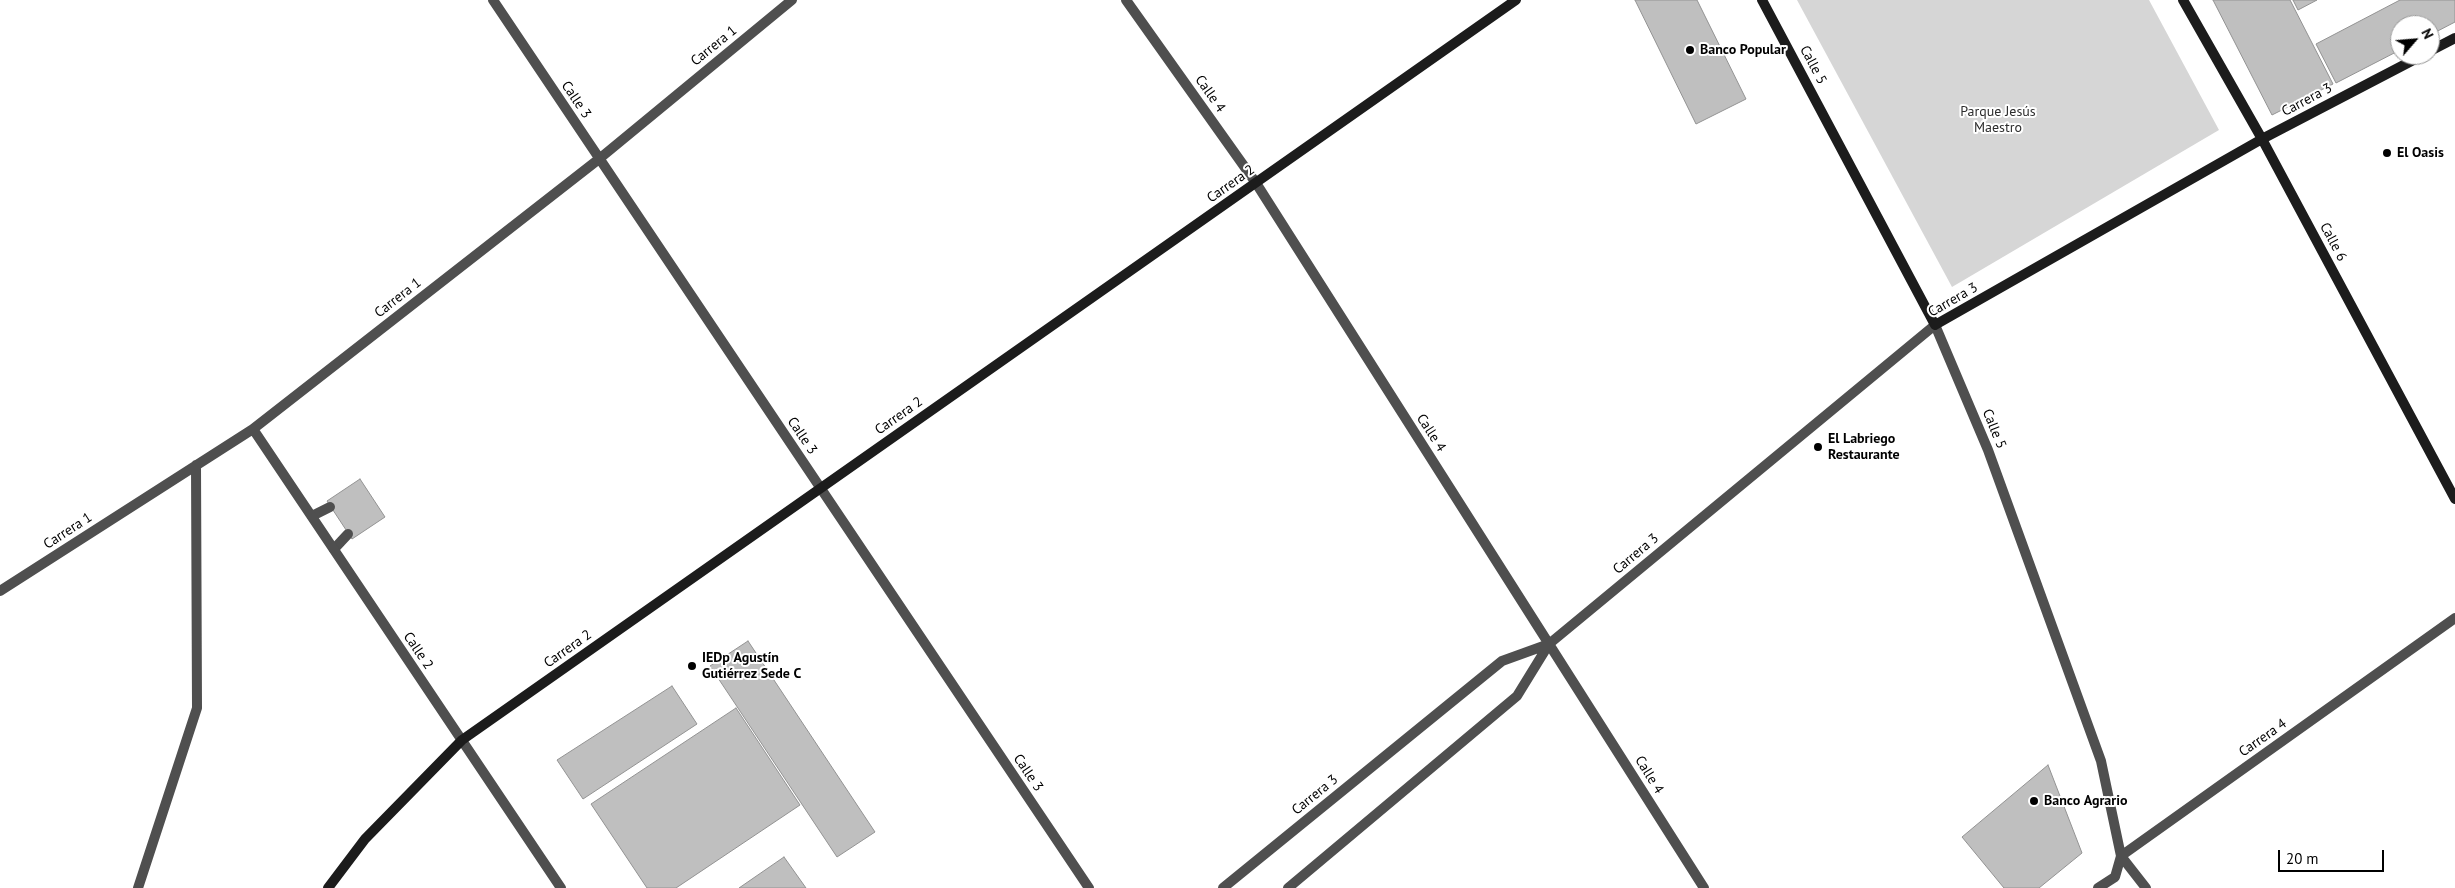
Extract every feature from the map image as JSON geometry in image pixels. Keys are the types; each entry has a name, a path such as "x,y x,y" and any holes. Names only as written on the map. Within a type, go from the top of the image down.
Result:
{"street":[{"name":"Calle 3","path":"493,0 1089,888"},
{"name":"Carrera 1","path":"0,590 253,429 599,158 792,0"},
{"name":"Calle 4","path":"1126,0 1256,183 1704,888"},
{"name":"Carrera 2","path":"328,888 365,839 462,740 1516,0"},
{"name":"Calle 5","path":"1762,0 1935,325 1988,450 2101,761 2121,856 2146,888"},
{"name":"Calle 6","path":"2183,0 2262,139 2455,499"},
{"path":"2440,46 2455,38"},
{"name":"Carrera 3","path":"1288,888 1517,696 1549,644 1935,325 2262,139 2404,65"},
{"name":"Calle 2","path":"253,429 561,888"},
{"path":"138,888 197,708 196,465"},
{"path":"312,516 330,507"},
{"path":"334,549 348,534"},
{"name":"Carrera 4","path":"2121,856 2455,618"},
{"name":"Carrera 3","path":"1224,888 1502,661 1549,644"},
{"path":"2098,888 2115,877 2121,856"}],"green space":[{"name":"Parque Jesús Maestro","path":"1797,0 2149,0 2219,130 1952,287"}],"building":[{"name":"Banco Popular","path":"1635,0 1697,0 1746,99 1696,124"},
{"path":"2213,0 2290,0 2333,84 2272,115"},
{"path":"2293,0 2317,0 2298,10"},
{"path":"2400,0 2455,0 2455,22 2440,30 2440,15 2390,15 2390,55 2336,83 2316,44"},
{"path":"360,479 385,517 352,539 327,501"},
{"path":"748,641 875,832 837,857 710,666"},
{"path":"672,686 697,724 583,799 557,760"},
{"path":"736,708 800,805 676,888 647,888 591,804"},
{"name":"Banco Agrario","path":"2048,765 2082,853 2039,888 2004,888 1962,837"},
{"path":"784,857 806,888 739,888"}],"place":[{"name":"Banco Popular","path":"1690,50"},
{"name":"El Oasis","path":"2387,153"},
{"name":"El Labriego Restaurante","path":"1818,447"},
{"name":"IEDp Agustín Gutiérrez Sede C","path":"692,666"},
{"name":"Banco Agrario","path":"2034,801"}]}
